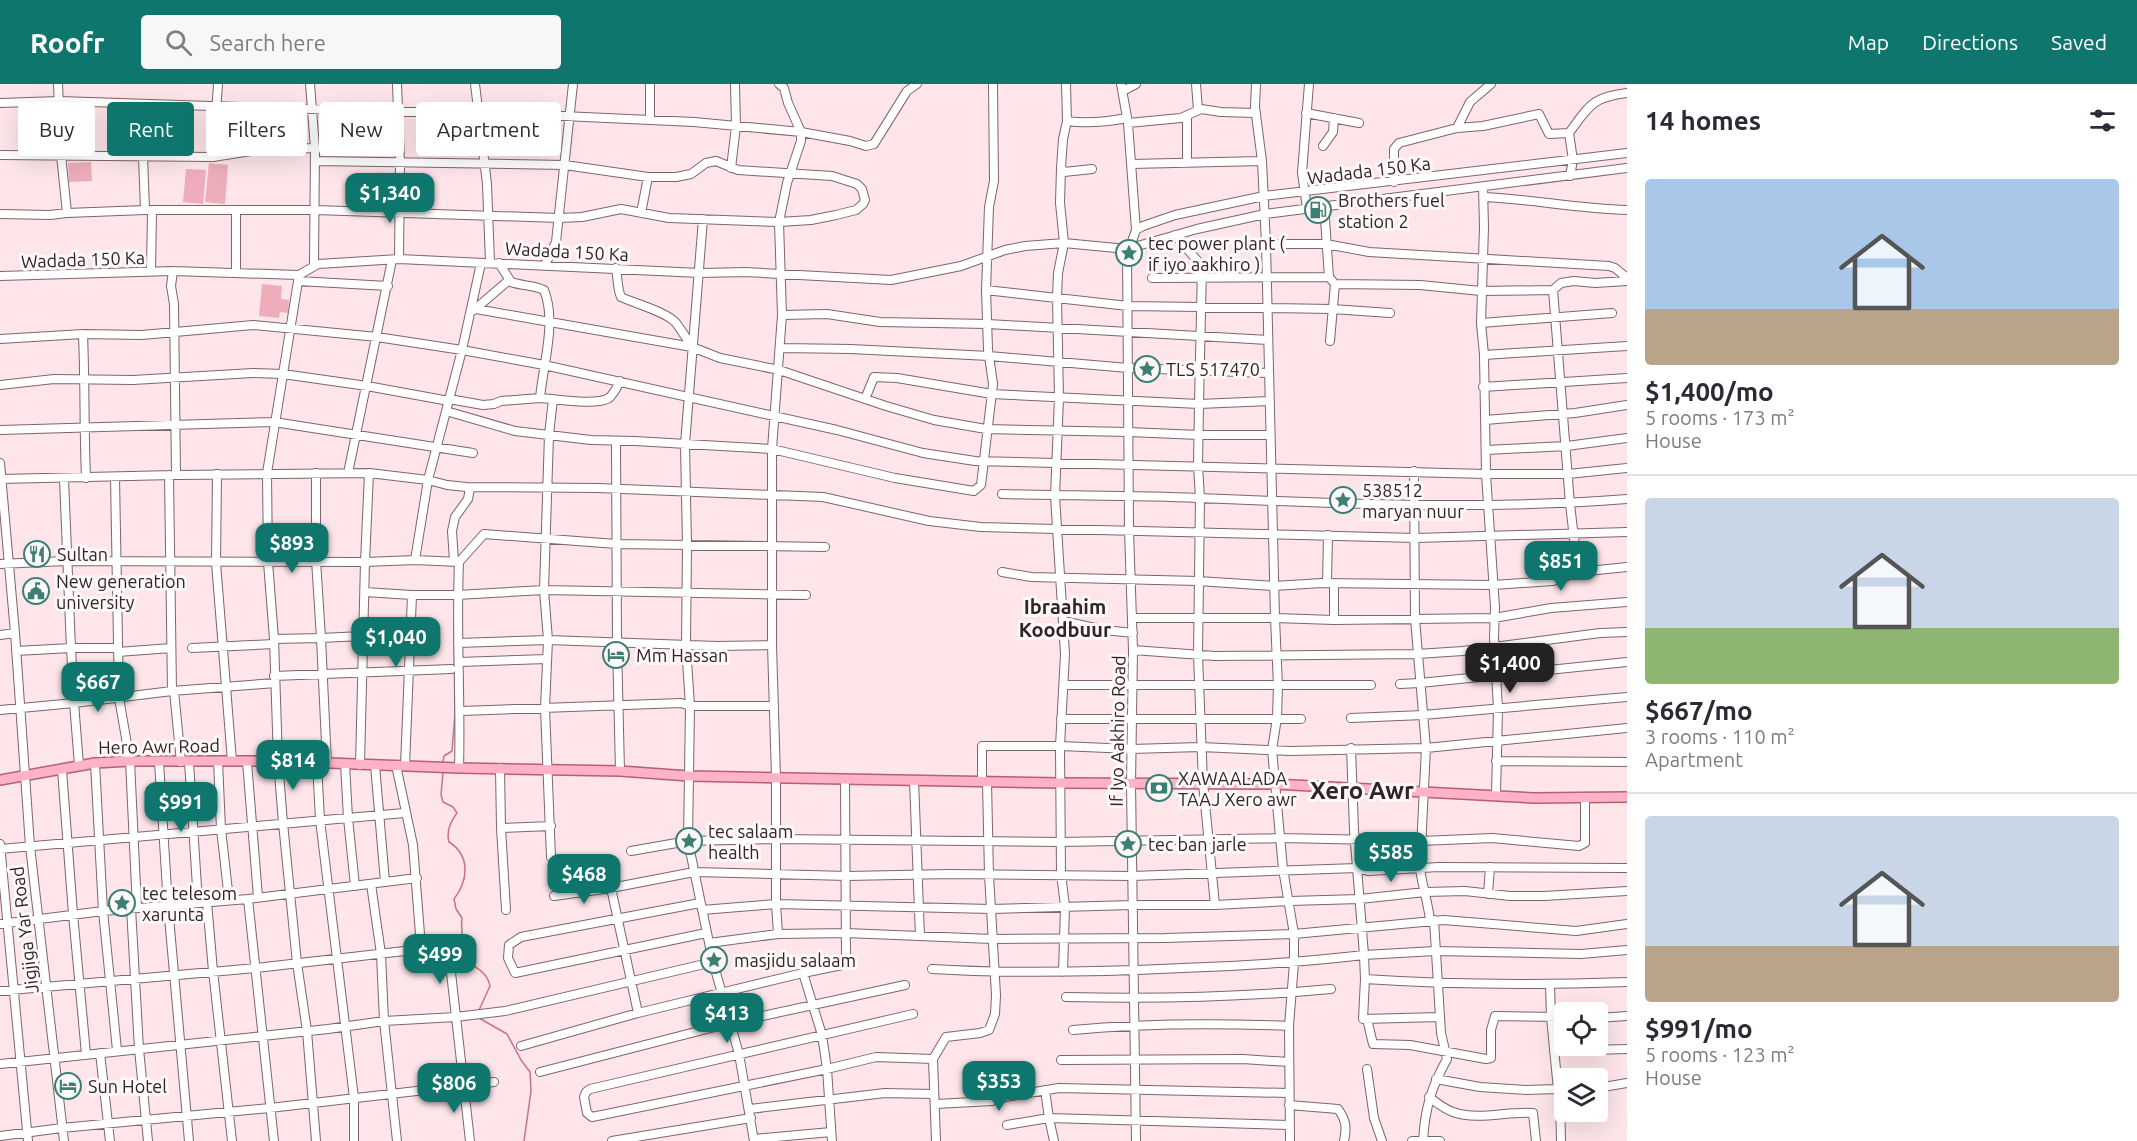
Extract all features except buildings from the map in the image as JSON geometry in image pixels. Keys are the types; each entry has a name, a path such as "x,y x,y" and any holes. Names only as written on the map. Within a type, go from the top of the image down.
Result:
{"main road":[{"name":"Hero Awr Road","path":"0,780 95,763 278,761 620,771 689,776 985,782 1274,784 1496,795 1627,797"}],"street":[{"path":"58,84 59,101"},
{"path":"216,102 218,84"},
{"path":"310,84 315,148 314,264 298,278 267,473 268,562 274,642 278,761 289,894 307,1031 316,1141"},
{"path":"397,84 398,102"},
{"path":"475,84 477,102"},
{"path":"545,265 556,242 573,84"},
{"path":"650,84 650,120"},
{"path":"731,168 736,126 735,84"},
{"path":"561,117 650,120 801,132 866,146 874,144 906,92 917,84"},
{"path":"446,411 515,432 616,442 772,449 896,478 974,491 981,485 993,384 989,356 986,256 989,207 994,181 993,84"},
{"path":"1063,972 1065,906 1060,842 1060,746 1064,685 1063,621 1055,495 1059,431 1057,297 1058,273 1064,243 1060,203 1063,140 1067,121 1066,84"},
{"path":"1128,248 1136,230 1122,86 1136,84"},
{"path":"1196,84 1198,110"},
{"path":"1256,84 1256,113 1262,160 1265,214 1278,686 1277,718 1272,750 1274,784 1282,838 1283,869 1294,934 1289,1026 1290,1141"},
{"path":"1307,208 1302,173 1308,84"},
{"path":"1456,128 1470,102 1491,84"},
{"path":"778,934 771,595 773,417 781,348 782,315 778,222 801,141 801,132 783,86"},
{"path":"1570,176 1573,160 1569,133 1579,117 1595,100 1627,93"},
{"path":"0,103 59,101 206,106"},
{"path":"307,109 319,109"},
{"path":"1067,121 1105,123 1187,117 1198,110 1256,113"},
{"path":"1306,113 1359,123"},
{"path":"1394,182 1396,145 1456,128 1483,126 1539,114 1549,134 1569,133"},
{"path":"1187,117 1187,162"},
{"path":"1323,146 1333,132 1335,118"},
{"path":"151,272 143,156 213,157 264,149 315,148"},
{"name":"Wadada 150 Ka","path":"1136,230 1175,215 1264,196 1305,193 1627,153"},
{"path":"0,155 18,155"},
{"path":"61,156 67,213"},
{"path":"348,473 388,286 396,260 400,156"},
{"path":"415,560 428,480 485,262 489,216 482,156"},
{"path":"1131,164 1262,160"},
{"path":"0,214 50,215 148,210 315,210 582,218 621,209 669,218 778,222 811,220 856,210 865,200 862,189 857,184 832,176 745,171 716,161 684,176 648,177 565,165 315,161"},
{"path":"1061,168 1064,172 1092,169"},
{"name":"Wadada 150 Ka","path":"314,264 396,260 485,262 891,280 961,266 986,256 1025,246 1064,243 1128,248 1265,214 1627,168"},
{"path":"641,213 648,177"},
{"path":"1484,187 1480,323 1484,355 1486,474 1491,536 1498,709 1496,795"},
{"path":"1484,198 1627,210"},
{"path":"1324,205 1326,244 1332,281 1330,341"},
{"path":"236,210 236,273"},
{"path":"703,219 685,444 686,645 690,706 688,841 720,992 739,1054 754,1140 832,1137 822,1035 802,973"},
{"path":"1175,235 1202,266 1198,466 1200,498 1198,685 1207,839 1215,905"},
{"path":"1266,244 1326,244 1369,252 1609,266 1615,268 1627,280"},
{"name":"If Iyo Aakhiro Road","path":"1128,248 1129,530 1134,650 1131,749 1132,971 1136,1141"},
{"path":"499,263 508,280 522,286 537,286 544,290 549,301 549,322 540,398"},
{"path":"616,268 621,297 651,310 662,312 675,322 692,347"},
{"path":"173,271 171,286 174,295 171,648 173,691 194,832 198,903"},
{"name":"Wadada 150 Ka","path":"0,276 173,271 236,273 388,286"},
{"path":"1152,278 1332,281 1420,285 1480,291 1553,290 1562,283 1574,281 1596,283 1627,280"},
{"path":"473,311 508,280"},
{"path":"986,290 1128,306 1332,309 1390,314"},
{"path":"1553,290 1557,317 1570,504 1578,573"},
{"path":"473,311 692,347 720,358 779,370 934,420 986,429 1270,435"},
{"path":"1480,323 1612,312"},
{"path":"782,315 827,314 880,322 988,324 1268,340"},
{"path":"0,339 83,334 114,336 253,325 377,337 544,365 837,430 923,453 984,460 1486,474 1568,474 1627,468"},
{"path":"83,334 86,379 84,428 86,478"},
{"path":"1484,355 1627,346"},
{"path":"781,348 989,356 1128,368 1269,373"},
{"path":"0,385 42,380 283,374 483,405 540,398 586,401 607,399 613,394 620,381"},
{"path":"866,399 874,377 881,377 992,394 1199,404 1270,401"},
{"path":"1483,387 1627,378"},
{"path":"551,857 545,708 548,640 544,590 549,435 553,399"},
{"path":"1485,420 1627,405"},
{"path":"0,430 274,422 473,453"},
{"path":"1486,450 1567,446 1627,438"},
{"path":"616,442 616,643 620,771"},
{"name":"Jigjiga Yar Road","path":"0,464 4,564 15,633 30,846 64,1141"},
{"path":"1414,471 1415,619 1426,748 1420,868 1421,881 1432,920 1440,1017 1444,1050 1448,1059 1429,1097 1423,1141"},
{"path":"316,473 316,560 323,675 320,820 354,1098 354,1141"},
{"path":"360,765 362,636 369,473"},
{"path":"1,479 369,473 471,488 616,489 823,497 929,521 981,527 1416,537 1627,532"},
{"path":"217,474 216,563 232,761"},
{"path":"64,478 66,561 79,765"},
{"path":"115,478 119,698 130,761 135,978 148,1141"},
{"path":"459,768 461,711 456,562 452,531 455,517 468,500 471,488"},
{"path":"1002,494 1414,505 1570,504 1627,500"},
{"path":"4,564 66,561 216,563 415,560 456,562 484,534 616,544 825,547"},
{"path":"1328,535 1334,620"},
{"path":"1002,572 1031,578 1198,581 1274,586 1493,585 1553,582 1578,573 1627,567"},
{"path":"365,592 457,595 544,590 687,594 806,594"},
{"path":"412,595 409,672 400,765 404,813 411,836 417,878 421,947"},
{"path":"1132,618 1334,620 1494,618 1551,608 1627,603"},
{"path":"1063,621 1104,630 1133,633"},
{"path":"1134,650 1198,655 1417,654 1494,647 1600,633 1627,632"},
{"path":"0,635 15,633"},
{"path":"192,648 362,636"},
{"path":"458,643 548,640 686,645 772,645"},
{"path":"16,651 71,648 118,650 171,648"},
{"path":"459,662 547,659"},
{"path":"1400,684 1627,662"},
{"path":"0,710 323,675 451,669"},
{"path":"1064,685 1371,685"},
{"path":"1351,718 1424,715 1627,697"},
{"path":"461,711 681,702 690,706 774,706"},
{"path":"1061,718 1301,719"},
{"path":"936,1141 933,1059 946,1037 989,1030 995,1014 995,973 982,746 1131,749 1201,747 1272,750 1426,748 1627,728"},
{"path":"1351,748 1357,868 1363,927 1365,979 1363,1019 1440,1017"},
{"path":"218,761 221,829 229,900"},
{"path":"1496,761 1627,762"},
{"path":"159,762 168,906 189,1141"},
{"path":"247,762 258,897"},
{"path":"95,763 103,911 117,1050"},
{"path":"345,764 355,886"},
{"path":"375,765 385,882"},
{"path":"500,768 506,910"},
{"path":"62,770 72,914 86,1054"},
{"path":"521,1046 638,1013 845,963 847,841 845,778"},
{"path":"914,780 920,936"},
{"path":"631,851 688,841 776,839 1132,842 1282,838 1420,841 1492,838 1522,843 1582,846 1584,843 1585,798"},
{"path":"0,849 404,813"},
{"path":"501,828 550,826"},
{"path":"0,844 3,923 14,989 28,1137"},
{"path":"1488,894 1490,867"},
{"path":"554,896 694,872 847,876 1061,874 1132,876 1283,869 1357,868 1368,871 1490,867 1627,868"},
{"path":"3,923 72,914 248,899 417,878"},
{"path":"371,884 381,954 384,1021 397,1141"},
{"path":"611,888 638,1013"},
{"path":"706,933 515,973 508,958 509,945 521,937 555,929 701,906 776,904 991,909 1215,905 1360,899 1425,892 1465,891 1544,896 1627,891"},
{"path":"248,899 274,1141"},
{"path":"207,902 232,1141"},
{"path":"709,943 778,934 846,933 992,939 1132,939 1294,934 1432,920 1576,931 1627,924"},
{"path":"0,991 80,982 256,968 445,945 449,947 470,1141"},
{"path":"932,969 995,973 1132,971 1294,963 1364,955 1435,951 1581,954 1627,950"},
{"path":"0,1064 384,1021 456,1017 504,1011 713,962"},
{"path":"1365,979 1438,984 1550,985 1627,982"},
{"path":"540,1072 730,1023 905,985"},
{"path":"1550,985 1554,1051"},
{"path":"1066,997 1133,998 1292,993 1331,989"},
{"path":"913,1014 590,1089 584,1097 587,1113 592,1117 876,1057 933,1059"},
{"path":"1367,1019 1373,1044 1410,1045 1486,1059 1491,1058 1491,1030 1495,1016 1551,1017"},
{"path":"1608,1017 1627,1016"},
{"path":"1073,1030 1133,1024 1214,1023 1289,1026"},
{"path":"1608,1050 1627,1049"},
{"path":"100,1053 110,1141"},
{"path":"1060,1060 1243,1059 1289,1062"},
{"path":"1367,1069 1374,1118 1382,1141"},
{"path":"1436,1079 1480,1087 1527,1090 1554,1088"},
{"path":"0,1136 28,1137 62,1128 270,1108 494,1082"},
{"path":"1608,1086 1627,1083"},
{"path":"936,1104 992,1101 1045,1090 1070,1088 1288,1093"},
{"path":"1045,1090 1054,1141"},
{"path":"612,1141 829,1100 885,1093 933,1094"},
{"path":"1429,1097 1446,1109 1469,1116 1533,1113 1536,1141"},
{"path":"1289,1105 1338,1109 1347,1128 1344,1141"},
{"path":"1007,1125 1049,1118 1290,1125"},
{"path":"1561,1122 1562,1141"},
{"path":"1412,1141 1440,1141"}],"shaded area":[{"path":"91,162 92,181 69,182 68,163"},
{"path":"209,163 228,165 225,204 205,202"},
{"path":"186,169 206,170 203,204 183,202"},
{"path":"262,284 282,286 281,299 289,300 288,313 280,312 279,318 259,316"}],"waterway":[{"path":"443,762 444,756 452,751 455,714 454,624"},
{"path":"443,772 441,795 443,802 453,807 457,813 449,827 449,842 461,854 465,869 462,884 454,899 456,909 462,918 461,951 463,956 484,974 490,986 479,1010"},
{"path":"479,1018 507,1034 530,1072 531,1091 524,1141"}],"place":[{"name":"Brothers fuel station 2","path":"1318,210"},
{"name":"tec power plant ( if iyo aakhiro )","path":"1129,253"},
{"name":"TLS 517470","path":"1147,369"},
{"name":"538512 maryan nuur","path":"1343,500"},
{"name":"Sultan","path":"37,554"},
{"name":"New generation university","path":"36,591"},
{"name":"Mm Hassan","path":"616,655"},
{"name":"XAWAALADA TAAJ Xero awr","path":"1159,788"},
{"name":"tec salaam health","path":"689,841"},
{"name":"tec ban jarle","path":"1128,844"},
{"name":"tec telesom xarunta","path":"122,903"},
{"name":"masjidu salaam","path":"714,960"},
{"name":"Sun Hotel","path":"68,1086"}],"district":[{"name":"Ibraahim Koodbuur","path":"1065,618"},
{"name":"Xero Awr","path":"1362,790"}]}
